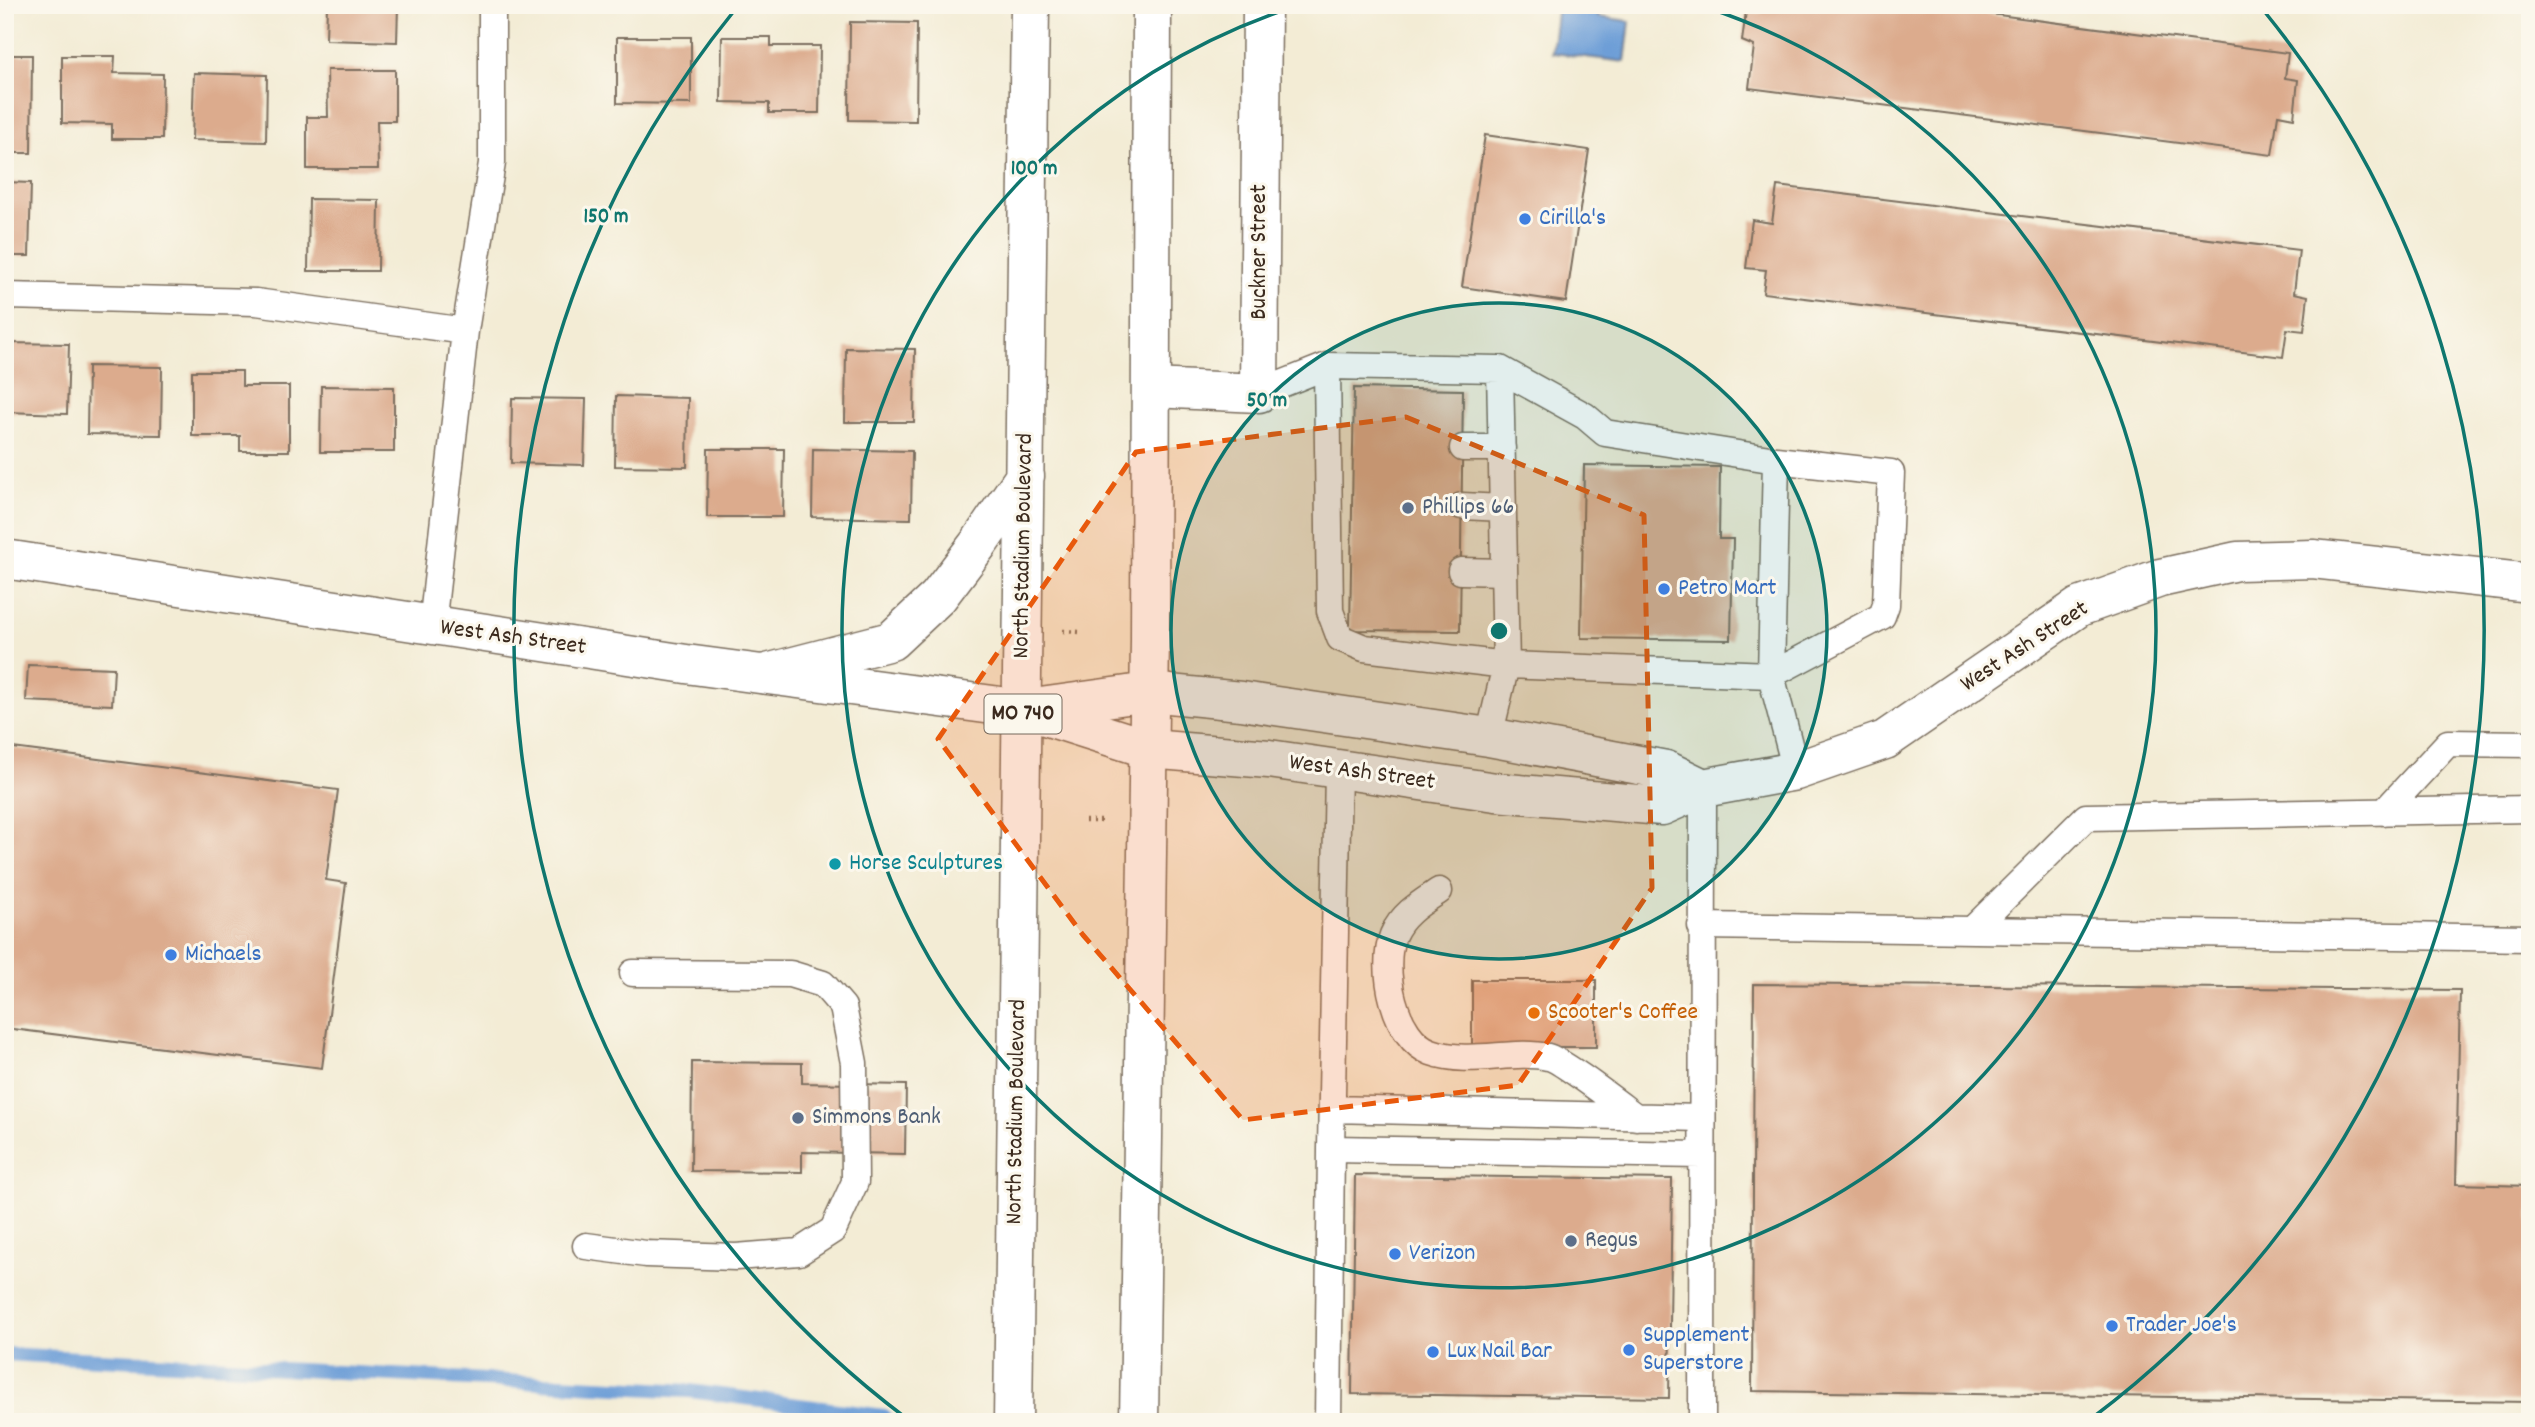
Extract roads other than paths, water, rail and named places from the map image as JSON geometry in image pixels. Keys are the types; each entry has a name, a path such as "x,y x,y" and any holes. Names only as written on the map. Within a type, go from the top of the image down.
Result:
{"street":[{"name":"North Stadium Boulevard","path":"1013,1422 1030,5"},
{"path":"1139,1422 1149,749 1152,5"},
{"name":"Buckner Street","path":"1259,393 1262,5"},
{"path":"1152,388 1259,393"},
{"path":"763,674 891,641 938,597 979,544 1025,476"},
{"name":"West Ash Street","path":"5,559 432,626 1023,709 1149,749 1269,759 1496,792 1662,806 1703,788 1796,771 1885,740 2079,607 2160,578 2237,561 2313,559 2530,583"},
{"name":"West Ash Street","path":"1023,709 1149,692 1241,701 1489,737 1665,769 1703,788"}],"lane":[{"path":"432,626 465,331 492,163 492,5"},
{"path":"5,296 256,302 465,331"},
{"path":"1259,393 1327,366 1500,369 1585,416 1605,433 1776,460 1891,474 1886,605 1882,616 1771,676 1506,665 1364,648 1340,638 1330,611 1340,570 1341,449 1327,366"},
{"path":"1489,737 1506,665 1500,369"},
{"path":"1463,448 1502,448"},
{"path":"1776,460 1771,676 1796,771"},
{"path":"1462,506 1503,509"},
{"path":"1461,571 1504,572"},
{"path":"2384,812 2448,743 2530,744"},
{"path":"1328,1422 1338,769"},
{"path":"1702,1422 1703,788"},
{"path":"1972,930 2086,817 2530,809"},
{"path":"1439,891 1410,910 1392,936 1390,979 1399,1017 1414,1042 1428,1051 1448,1057 1549,1057 1636,1117"},
{"path":"1701,926 2530,938"},
{"path":"586,1246 646,1254 736,1257 799,1252 833,1230 855,1182 854,1063 844,1007 824,984 790,974 633,973"},
{"path":"1332,1109 1701,1118"},
{"path":"1331,1149 1701,1154"}],"water":[{"path":"1558,5 1599,5 1598,17 1630,21 1625,62 1552,53"}],"waterway":[{"path":"5,1354 690,1391 884,1416"}],"place":[{"name":"Cirilla's","path":"1525,219"},
{"name":"Phillips 66","path":"1408,508"},
{"name":"Petro Mart","path":"1664,589"},
{"name":"Horse Sculptures","path":"835,864"},
{"name":"Michaels","path":"171,955"},
{"name":"Scooter's Coffee","path":"1534,1013"},
{"name":"Simmons Bank","path":"798,1118"},
{"name":"Regus","path":"1571,1241"},
{"name":"Verizon","path":"1395,1254"},
{"name":"Trader Joe's","path":"2112,1326"},
{"name":"Supplement Superstore","path":"1629,1350"},
{"name":"Lux Nail Bar","path":"1433,1352"}]}
